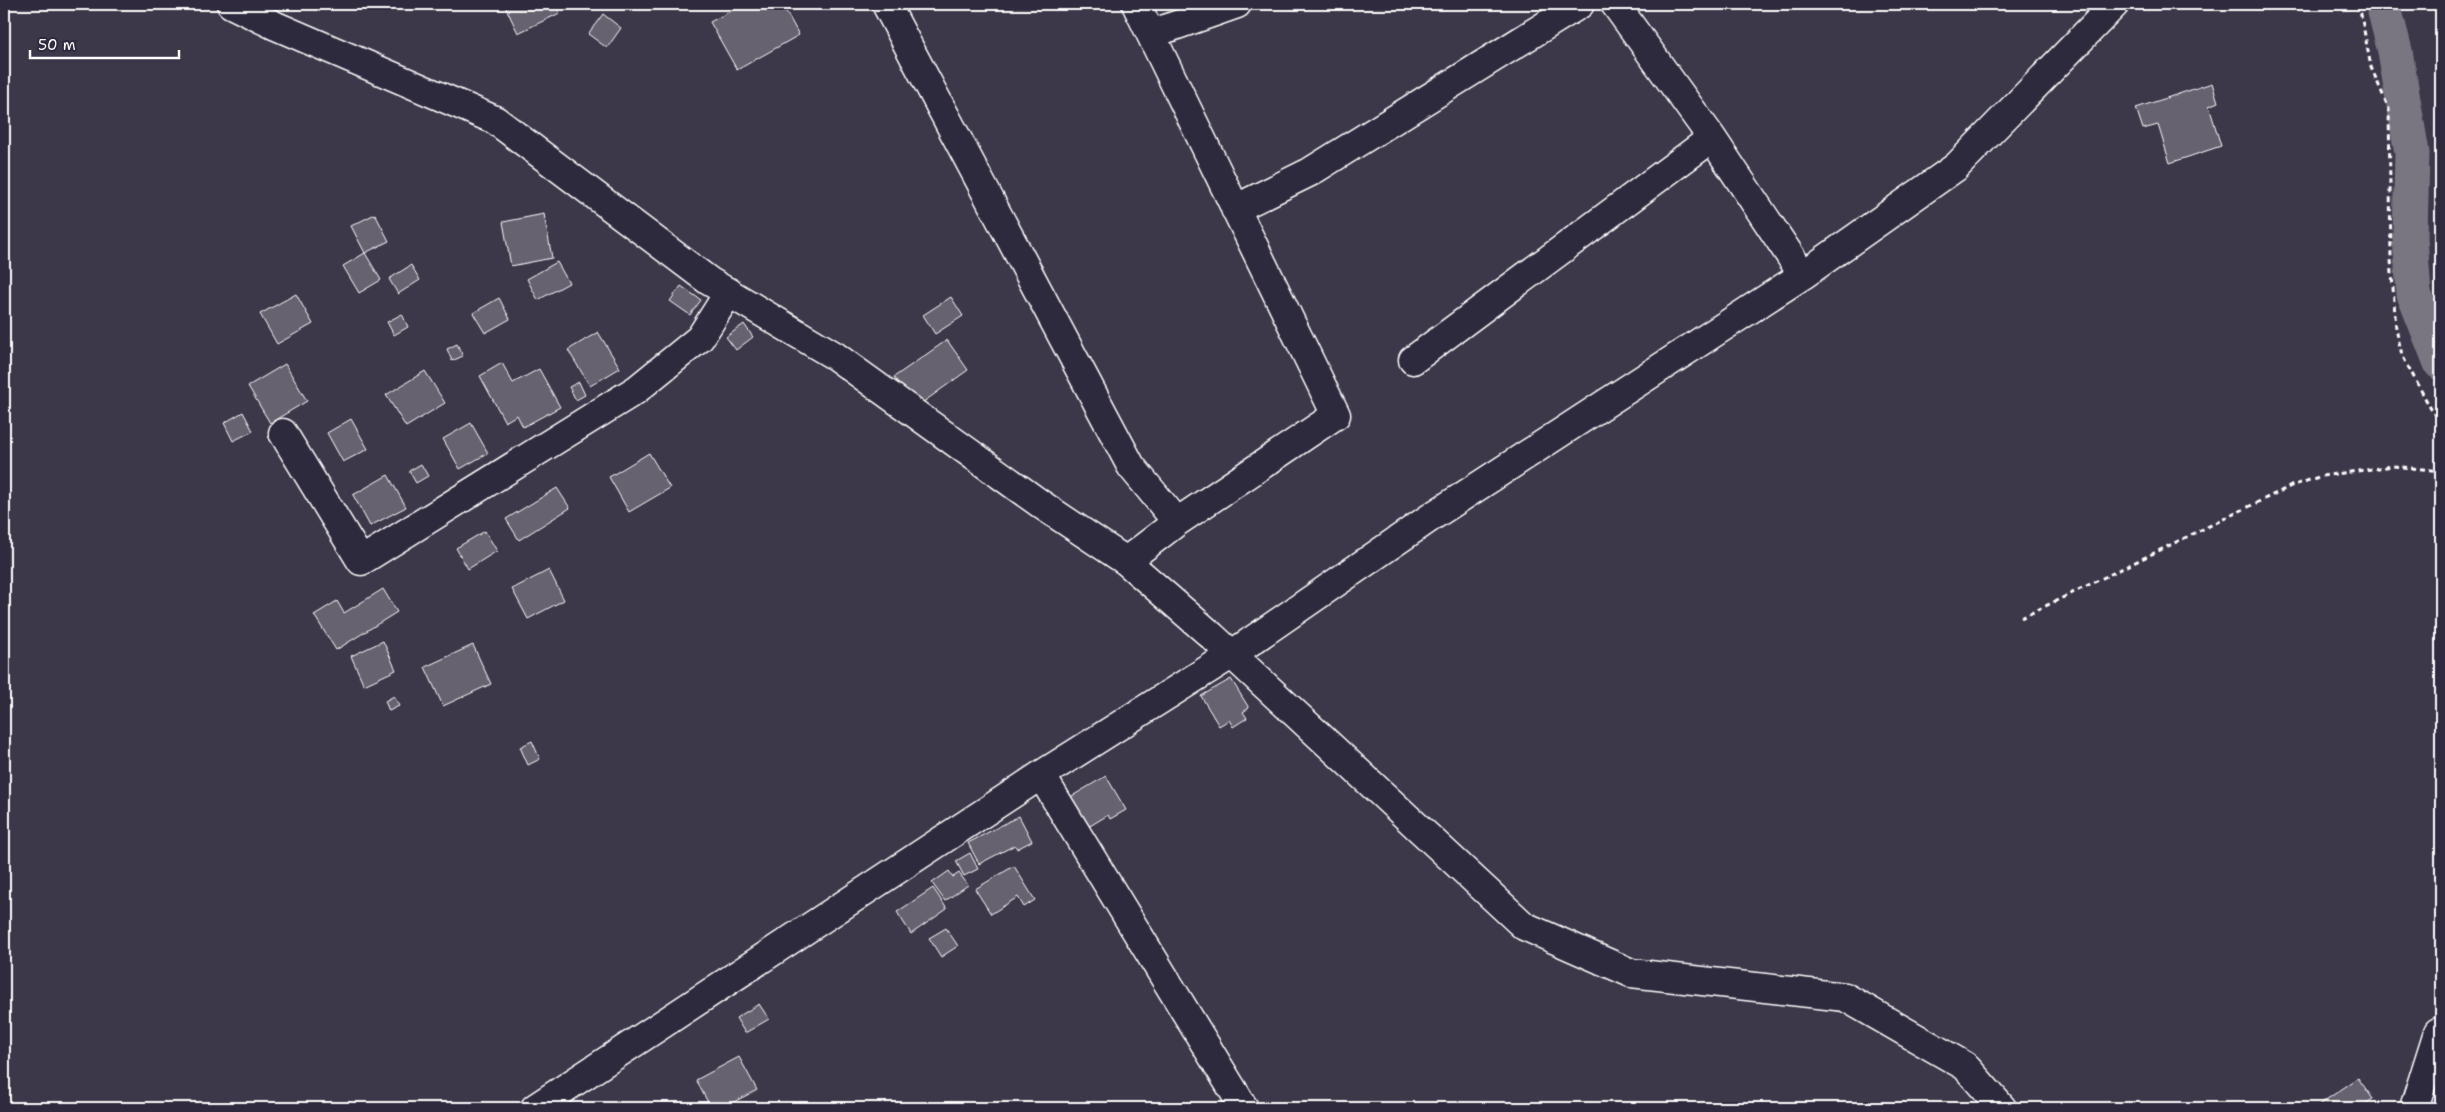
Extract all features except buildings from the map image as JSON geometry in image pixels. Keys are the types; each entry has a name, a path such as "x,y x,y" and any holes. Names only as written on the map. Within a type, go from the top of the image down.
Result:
{"street":[{"path":"231,4 276,26 495,120 709,281 835,356 1042,505 1126,561 1224,647 1524,926 1631,973 1845,997 1965,1066 2002,1108"},
{"path":"886,4 1130,466 1177,522"},
{"path":"1126,561 1177,522 1336,415 1136,4"},
{"path":"1151,34 1237,4"},
{"path":"1235,209 1310,172 1580,4"},
{"path":"1615,4 1712,138 1798,268"},
{"path":"535,1108 1041,775 1224,647 1434,514 1798,268 1956,167 2115,4"},
{"path":"1413,360 1712,138"},
{"path":"283,433 361,561 636,390 700,338 729,292"},
{"path":"1041,775 1244,1108"},
{"path":"2414,1108 2438,1032"}],"path":[{"path":"2359,4 2371,67 2389,109 2391,260 2396,329 2402,354 2430,409 2441,421"},
{"path":"2021,618 2291,486 2322,476 2393,466 2441,471"}],"waterway":[{"path":"2383,4 2395,51 2412,153 2410,238 2414,294 2441,363"}]}
